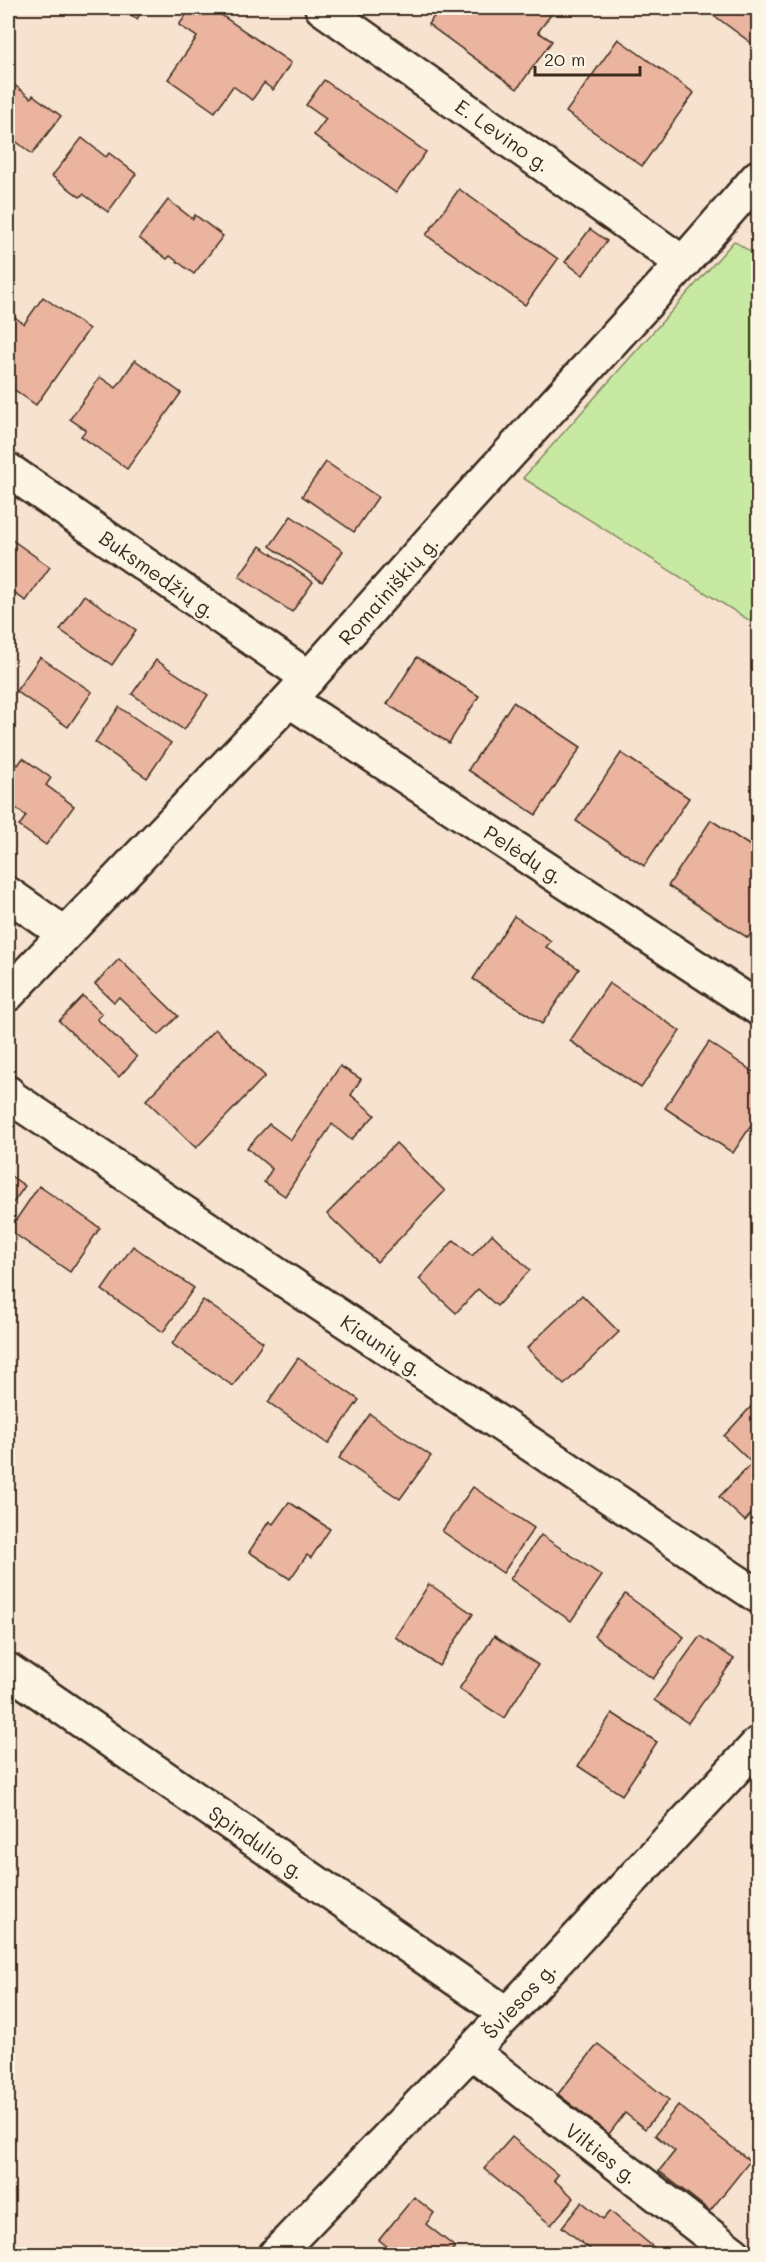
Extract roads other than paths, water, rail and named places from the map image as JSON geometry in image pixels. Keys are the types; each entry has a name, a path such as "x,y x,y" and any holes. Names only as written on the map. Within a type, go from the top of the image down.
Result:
{"street":[{"name":"E. Levino g.","path":"322,8 683,263"},
{"name":"Romainiškių g.","path":"8,994 299,689 759,177"},
{"name":"Buksmedžių g.","path":"8,470 299,689"},
{"name":"Pelėdų g.","path":"299,689 759,1008"},
{"path":"8,894 65,934"},
{"name":"Kiaunių g.","path":"8,1093 12,1098 759,1596"},
{"name":"Spindulio g.","path":"8,1670 507,2014"},
{"name":"Šviesos g.","path":"276,2254 507,2014 758,1746"},
{"name":"Vilties g.","path":"471,2051 734,2254"}]}
